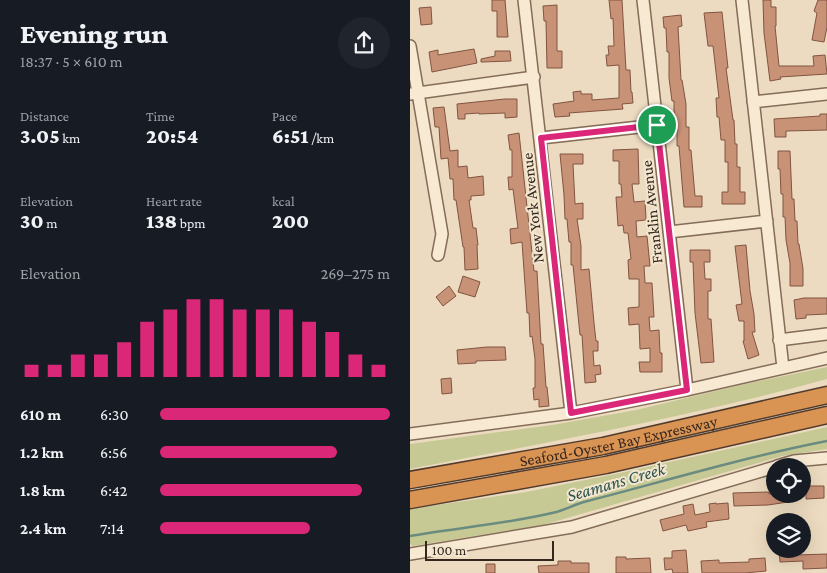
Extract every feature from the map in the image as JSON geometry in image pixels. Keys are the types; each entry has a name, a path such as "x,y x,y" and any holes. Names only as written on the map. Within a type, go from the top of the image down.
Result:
{"highway":[{"name":"Seaford-Oyster Bay Expressway","path":"410,480 603,446 827,395"},
{"name":"Seaford-Oyster Bay Expressway","path":"410,500 606,465 827,415"}],"street":[{"name":"New York Avenue","path":"524,0 571,413"},
{"name":"Franklin Avenue","path":"643,0 687,390"},
{"path":"742,0 783,368"},
{"path":"410,46 414,94 442,234 438,255"},
{"path":"414,94 534,77"},
{"path":"753,102 827,94"},
{"path":"541,138 657,125"},
{"path":"669,232 767,221"},
{"path":"779,340 827,334"},
{"path":"410,434 571,413 687,390 827,358"},
{"path":"811,459 827,458"},
{"path":"410,554 572,527 766,470"}],"green space":[{"path":"827,367 827,379 775,393 619,428 410,469 410,444 552,425 636,410"},
{"path":"827,427 827,449 766,458 766,461 543,525 413,546 410,544 410,509 526,492"}],"building":[{"path":"492,0 505,0 508,37 497,37 497,11 492,11"},
{"path":"609,0 622,0 626,70 630,70 633,103 622,104 623,109 569,113 570,116 555,117 553,104 574,101 573,92 581,91 581,94 592,94 592,100 619,98 619,65 607,66 606,55 609,55 608,46 614,46 613,18 611,19"},
{"path":"763,0 771,0 771,7 776,7 775,26 779,66 814,66 813,56 825,55 827,74 780,77 781,79 770,81 764,33"},
{"path":"818,0 827,0 827,27 824,42 812,40 817,13 814,11"},
{"path":"557,5 557,51 562,51 562,68 547,68 546,21 544,21 543,6"},
{"path":"431,7 432,24 421,25 419,8"},
{"path":"722,12 728,68 726,68 734,120 735,144 737,144 737,167 740,167 740,192 745,192 745,204 722,204 722,192 728,192 728,162 725,162 725,140 721,140 719,117 717,117 716,98 719,98 713,46 708,46 704,13"},
{"path":"681,15 682,26 678,27 681,80 686,104 686,127 689,127 689,150 691,150 695,196 702,196 702,207 684,207 679,146 677,146 677,122 674,122 674,101 672,101 669,78 669,52 667,52 666,28 664,28 663,17"},
{"path":"474,49 477,63 432,72 429,52 438,50 438,55"},
{"path":"495,51 510,51 511,61 481,62 481,59 495,56"},
{"path":"517,99 517,117 505,118 505,113 479,113 465,114 465,119 458,119 457,104"},
{"path":"444,107 450,151 458,150 458,167 467,166 468,178 483,176 484,195 471,196 471,200 469,200 473,228 476,228 478,269 465,270 464,247 456,200 454,200 453,179 450,179 448,158 441,159 439,127 435,127 433,108"},
{"path":"820,114 827,114 827,130 786,131 786,137 775,137 774,119 820,116"},
{"path":"519,133 534,271 537,271 541,344 543,344 549,406 539,407 539,399 534,400 535,359 532,336 530,337 529,313 527,313 522,242 511,244 510,229 518,228 513,189 509,190 508,177 512,177 512,150 510,150 508,135"},
{"path":"638,149 639,184 632,184 634,202 645,201 646,220 636,221 637,237 647,236 650,266 644,266 645,283 652,283 654,317 649,317 650,331 659,330 662,372 640,372 639,362 650,362 650,348 640,349 639,324 629,325 628,308 639,307 639,279 629,279 628,260 631,259 628,233 624,233 623,225 618,226 616,197 622,197 621,184 619,184 619,161 613,161 613,150"},
{"path":"778,151 790,151 792,199 794,199 795,221 797,221 798,244 803,269 803,286 790,286 790,263 785,217 783,217 783,194 781,194 780,169 778,169"},
{"path":"560,154 583,154 583,164 573,164 575,204 583,203 583,219 577,219 581,246 581,270 589,269 596,341 598,341 598,351 593,351 594,366 600,365 601,374 595,375 596,382 585,383 582,335 580,335 573,265 571,265 571,242 569,242 567,219 565,219"},
{"path":"746,245 754,314 755,332 752,332 759,355 748,359 743,341 744,321 739,321 736,305 742,304 735,246"},
{"path":"690,250 710,250 710,262 704,262 705,279 711,279 711,291 708,291 708,319 711,319 714,362 701,363 695,313 693,262 690,262"},
{"path":"463,276 480,282 475,297 458,292"},
{"path":"449,286 456,296 443,306 436,297"},
{"path":"827,298 827,314 806,315 806,318 796,319 794,300"},
{"path":"505,347 506,360 458,364 457,350"},
{"path":"451,378 452,393 442,394 441,379"},
{"path":"811,486 824,486 824,498 811,499"},
{"path":"766,492 766,503 781,503 734,506 733,493"},
{"path":"728,503 729,519 706,522 707,527 688,531 686,525 663,531 660,520 684,514 683,506 693,504 695,515 710,512 709,504"},
{"path":"686,550 688,573 673,573 672,569 665,570 664,558 672,558 672,551"},
{"path":"827,554 827,568 803,569 803,561 780,562 780,558 811,558 811,555"},
{"path":"616,557 626,557 626,559 650,558 651,573 616,573"},
{"path":"765,558 766,571 702,573 701,561 719,560 719,563 749,562 749,559"},
{"path":"558,561 589,563 589,573 539,573 538,566 558,565"},
{"path":"486,564 495,564 495,573 486,573"}],"waterway":[{"name":"Seamans Creek","path":"410,536 517,520 556,512 584,502 766,454 827,441"}],"route":[{"path":"657,125 687,390 571,413 541,138 657,125"}]}
